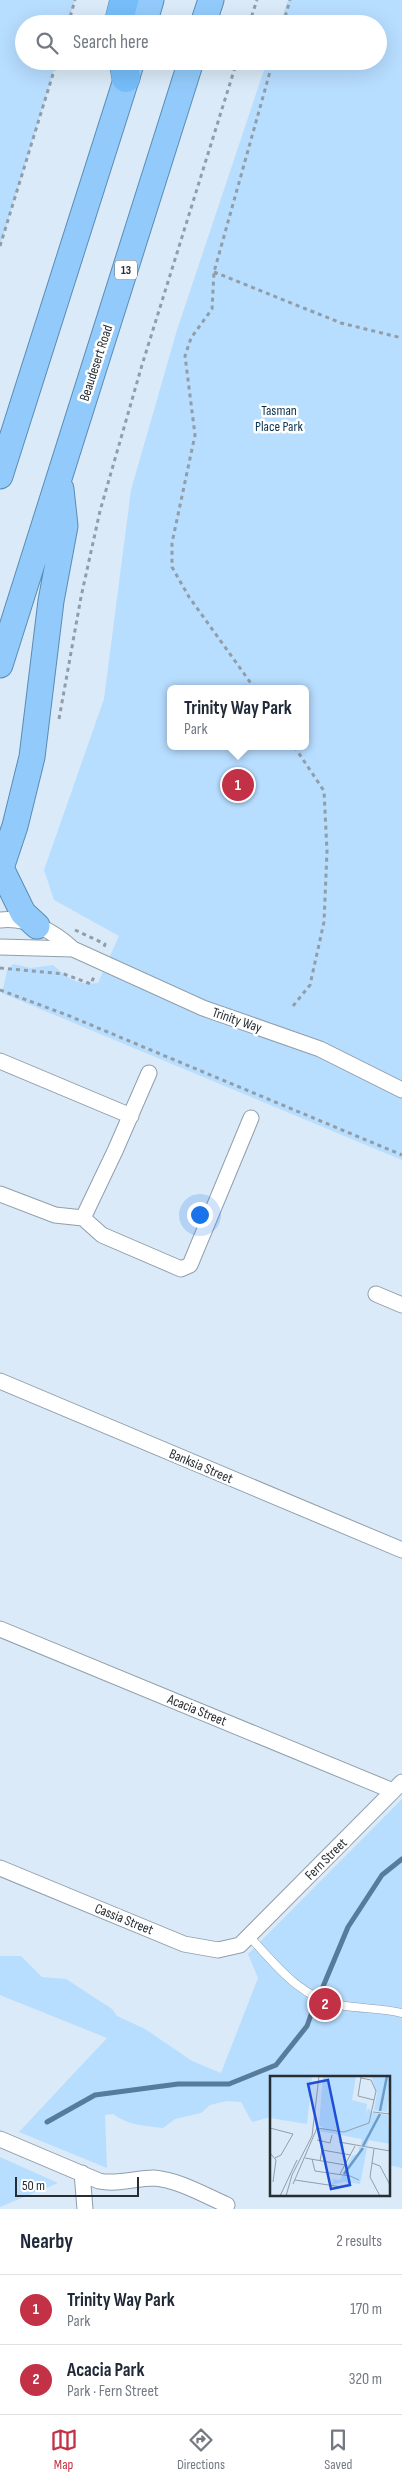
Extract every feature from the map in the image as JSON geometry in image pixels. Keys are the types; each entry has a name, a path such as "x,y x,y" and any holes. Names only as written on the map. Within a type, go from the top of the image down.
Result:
{"highway":[{"path":"120,15 124,0"},
{"path":"147,15 151,0"},
{"path":"206,15 210,0"},
{"path":"0,476 126,70"},
{"name":"Beaudesert Road","path":"0,665 188,70"},
{"path":"37,926 23,913 1,869 15,826 32,757 51,601 65,526 60,479"}],"street":[{"name":"Trinity Way","path":"0,920 18,921 57,934 73,949 202,1008 320,1049 402,1090"},
{"name":"Trinity Way","path":"0,947 73,949"},
{"path":"0,1061 131,1116"},
{"path":"82,1218 131,1116 149,1073"},
{"path":"0,1194 54,1215 82,1218 102,1235 181,1268 190,1264 251,1118"},
{"path":"376,1294 402,1305"},
{"name":"Banksia Street","path":"0,1381 402,1550"},
{"name":"Acacia Street","path":"0,1629 398,1786"},
{"name":"Fern Street","path":"249,1936 398,1786"},
{"name":"Cassia Street","path":"0,1868 184,1944 218,1950 240,1944 249,1936"},
{"path":"0,2139 99,2181 113,2184 153,2178 174,2182 227,2205"},
{"path":"82,2173 85,2209"}],"lane":[{"path":"249,1936 288,1978 320,2000 340,2005 402,2012"}],"path":[{"path":"71,15 75,0"},
{"path":"252,15 257,0"},
{"path":"286,15 290,0"},
{"path":"0,246 53,70"},
{"path":"58,724 68,678 81,597 100,511 142,365 234,70"},
{"path":"251,685 189,597 172,567 172,543 195,435 184,356 191,338 212,309 214,272 270,70"},
{"path":"214,272 341,323 402,338"},
{"path":"293,1006 310,985 322,931 327,851 324,791 297,750"},
{"path":"0,968 64,974 91,984 105,944 72,928"},
{"path":"0,990 67,1015 402,1156"}],"green space":[{"path":"0,0 75,0 71,15 15,15 15,70 54,70 0,246"},
{"name":"Tasman Place Park","path":"288,0 402,0 402,1160 2,993 7,971 13,964 31,968 53,965 78,982 98,983 119,936 54,900 44,870 104,699 131,490 177,330 264,70 387,70 387,15 283,15"},
{"path":"402,1799 402,2168 390,2165 390,2076 270,2076 270,2117 252,2122 241,2102 227,2101 210,2105 201,2113 175,2119 163,2128 130,2123 113,2114 105,2115 107,2168 19,2132 107,2038 0,1995 0,1956 21,1956 42,1977 66,1979 112,2009 117,2016 145,2029 192,2061 221,2073 258,1978 248,1954"},
{"path":"0,2157 58,2183 0,2207"}],"waterway":[{"path":"322,1989 348,1927 382,1875 402,1859"},
{"path":"47,2122 95,2095 178,2084 229,2084 276,2065 307,2026 313,2009"}],"place":[{"name":"Trinity Way Park","path":"238,785"},
{"name":"Acacia Park","path":"325,2004"}]}
